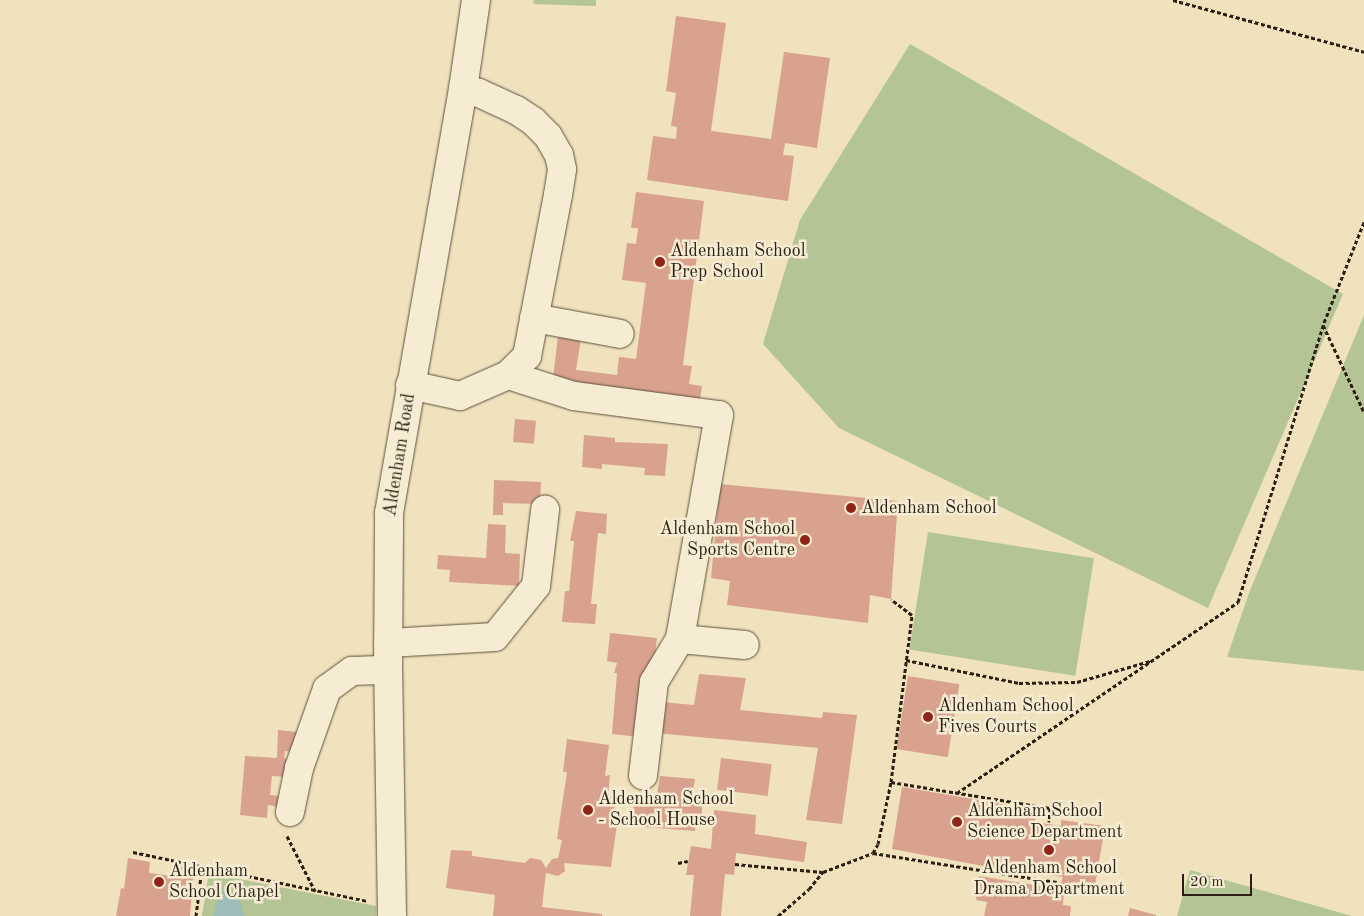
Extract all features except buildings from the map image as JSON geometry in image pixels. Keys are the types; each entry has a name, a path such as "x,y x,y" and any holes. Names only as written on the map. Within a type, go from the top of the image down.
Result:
{"street":[{"name":"Aldenham Road","path":"392,911 388,670 389,513 463,89 476,0"},
{"path":"410,385 460,396 508,375 527,356 559,186 562,169 559,155 548,136 528,117 479,93 463,89"},
{"path":"534,318 620,334"},
{"path":"508,375 574,396 719,414 680,639 654,682 643,775"},
{"path":"388,643 495,637 536,586 545,510"},
{"path":"680,639 745,645"},
{"path":"290,812 299,768 327,689 352,671 388,670"}],"path":[{"path":"1173,0 1364,52"},
{"path":"957,793 1238,602 1324,325 1364,222"},
{"path":"1324,325 1364,412"},
{"path":"873,853 878,844 891,782 912,615 891,599"},
{"path":"906,660 1019,683 1077,682 1154,660"},
{"path":"891,782 1050,808 1048,822"},
{"path":"290,812 282,825 315,891"},
{"path":"133,852 315,891 392,911"},
{"path":"735,864 823,872 873,853 1057,882"},
{"path":"678,863 688,861"},
{"path":"196,916 202,867"},
{"path":"778,916 809,889 823,872"}],"green space":[{"path":"534,0 596,0 596,6 533,4"},
{"path":"910,44 1343,294 1208,608 839,428 763,344 800,220"},
{"path":"1364,315 1364,671 1227,657 1249,593"},
{"path":"928,532 1094,558 1075,676 909,650"},
{"path":"1190,870 1352,916 1177,916"},
{"path":"209,873 376,906 376,916 202,916"}],"water":[{"path":"225,888 239,897 244,916 213,916 218,898"}],"place":[{"name":"Aldenham School Prep School","path":"660,262"},
{"name":"Aldenham School","path":"851,508"},
{"name":"Aldenham School Sports Centre","path":"805,540"},
{"name":"Aldenham School Fives Courts","path":"928,717"},
{"name":"Aldenham School - School House","path":"588,810"},
{"name":"Aldenham School Science Department","path":"957,822"},
{"name":"Aldenham School Drama Department","path":"1049,850"},
{"name":"Aldenham School Chapel","path":"159,882"}]}
